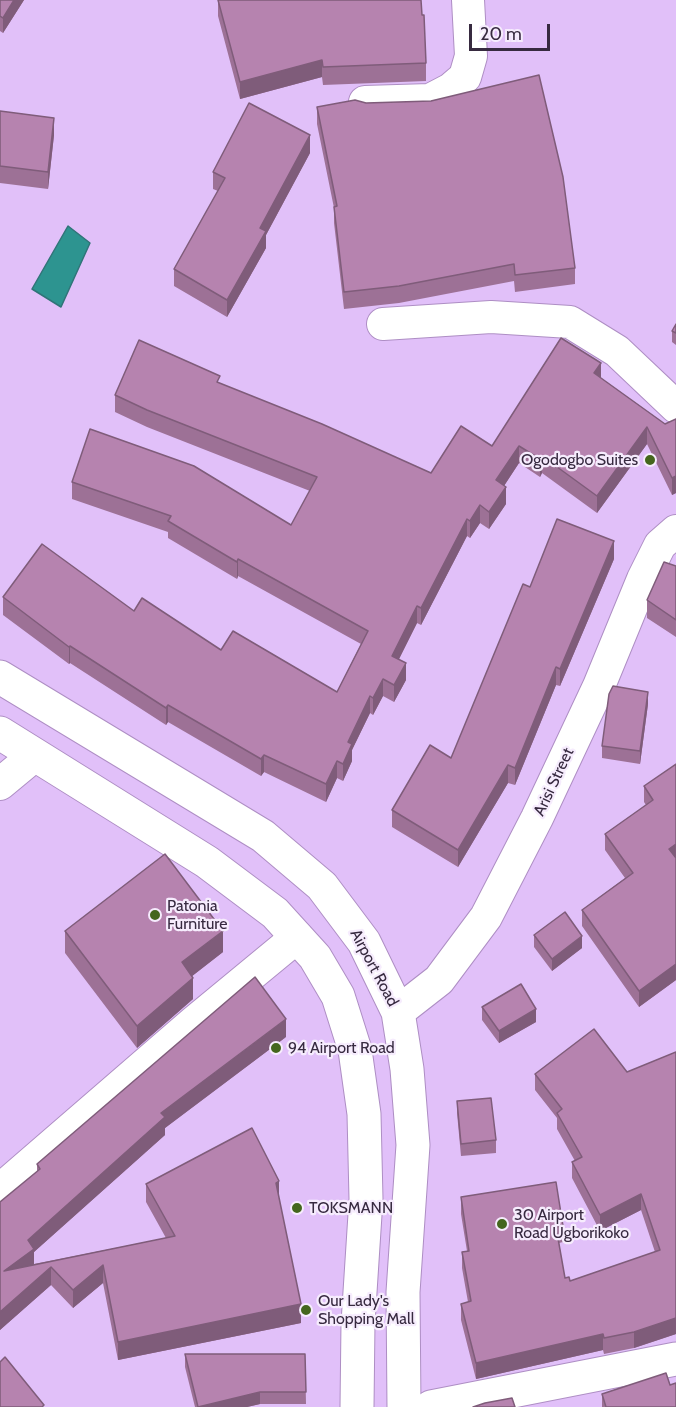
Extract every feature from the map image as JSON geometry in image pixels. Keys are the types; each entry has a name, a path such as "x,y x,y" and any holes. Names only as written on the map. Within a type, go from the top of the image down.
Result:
{"main road":[{"name":"Airport Road","path":"0,677 263,836 322,886 364,942 398,1012 407,1069 413,1145 403,1292 404,1407"},
{"path":"0,732 207,862 275,913 315,957 338,996 354,1050 364,1114 366,1199 358,1323 357,1407"},
{"path":"431,1407 676,1359"}],"street":[{"path":"365,102 430,100 451,89 465,77 471,56 468,0"},
{"path":"383,324 491,317 570,322 617,351 676,407"},
{"name":"Arisi Street","path":"398,1012 439,980 486,916 537,818 599,686 643,579 660,545 676,531"},
{"path":"0,784 36,755"},
{"path":"0,1190 185,1029 297,937"}],"shaded area":[{"path":"68,226 90,243 61,307 32,289"}],"building":[{"path":"0,0 14,0 3,18 0,16"},
{"path":"218,0 421,0 422,15 424,15 426,63 323,67 322,60 240,82"},
{"path":"539,75 563,177 575,268 515,275 514,264 399,286 344,292 334,207 337,206 317,107 355,100 366,103 431,101"},
{"path":"249,103 310,135 260,228 266,231 227,300 174,269 225,178 213,172"},
{"path":"0,111 54,118 48,172 0,166"},
{"path":"561,338 601,363 594,373 665,424 676,419 676,476 672,478 647,427 597,496 542,456 540,459 519,446 496,480 506,487 489,512 480,505 470,521 467,519 421,608 417,606 392,656 406,663 394,685 383,679 373,698 370,696 348,742 352,744 343,764 337,761 326,784 264,755 261,759 168,705 166,708 69,647 3,597 42,544 134,611 142,598 221,650 233,631 337,692 368,631 238,559 237,562 168,521 171,516 72,482 90,429 194,466 291,525 317,477 147,410 115,395 139,340 220,376 217,382 322,424 431,473 461,426 492,446"},
{"path":"557,519 614,541 560,669 556,667 515,768 508,765 458,850 392,810 430,745 451,758 523,584 530,587"},
{"path":"664,562 676,566 676,620 647,600"},
{"path":"613,686 648,692 640,751 602,746 609,694"},
{"path":"676,764 676,844 669,849 676,858 676,964 639,991 582,910 633,873 605,834 653,800 644,786"},
{"path":"165,854 223,931 182,962 193,978 137,1026 65,931"},
{"path":"565,912 582,936 552,959 534,935"},
{"path":"255,977 286,1019 161,1113 165,1117 28,1240 34,1249 4,1271 175,1236 146,1184 252,1128 279,1181 276,1183 301,1304 118,1342 103,1265 73,1290 51,1267 0,1312 0,1202 40,1169 37,1164"},
{"path":"521,984 536,1009 499,1031 482,1007"},
{"path":"594,1029 627,1072 676,1052 676,1318 634,1332 604,1338 603,1334 476,1363 461,1304 471,1301 462,1252 469,1251 461,1197 556,1182 563,1226 556,1227 565,1278 569,1277 570,1281 660,1250 641,1194 600,1215 572,1162 582,1157 557,1113 562,1109 535,1074"},
{"path":"491,1098 496,1140 461,1144 457,1101"},
{"path":"185,1354 305,1354 306,1392 260,1392 198,1407"},
{"path":"5,1357 44,1405 42,1407 0,1407 0,1362"},
{"path":"666,1373 670,1385 676,1383 676,1407 606,1407 602,1394"},
{"path":"512,1398 515,1407 473,1407 485,1403"}],"place":[{"name":"Ogodogbo Suites","path":"650,460"},
{"name":"Patonia Furniture","path":"155,915"},
{"name":"94 Airport Road","path":"276,1048"},
{"name":"TOKSMANN","path":"297,1208"},
{"name":"30 Airport Road Ugborikoko","path":"502,1224"},
{"name":"Our Lady's Shopping Mall","path":"306,1310"}]}
